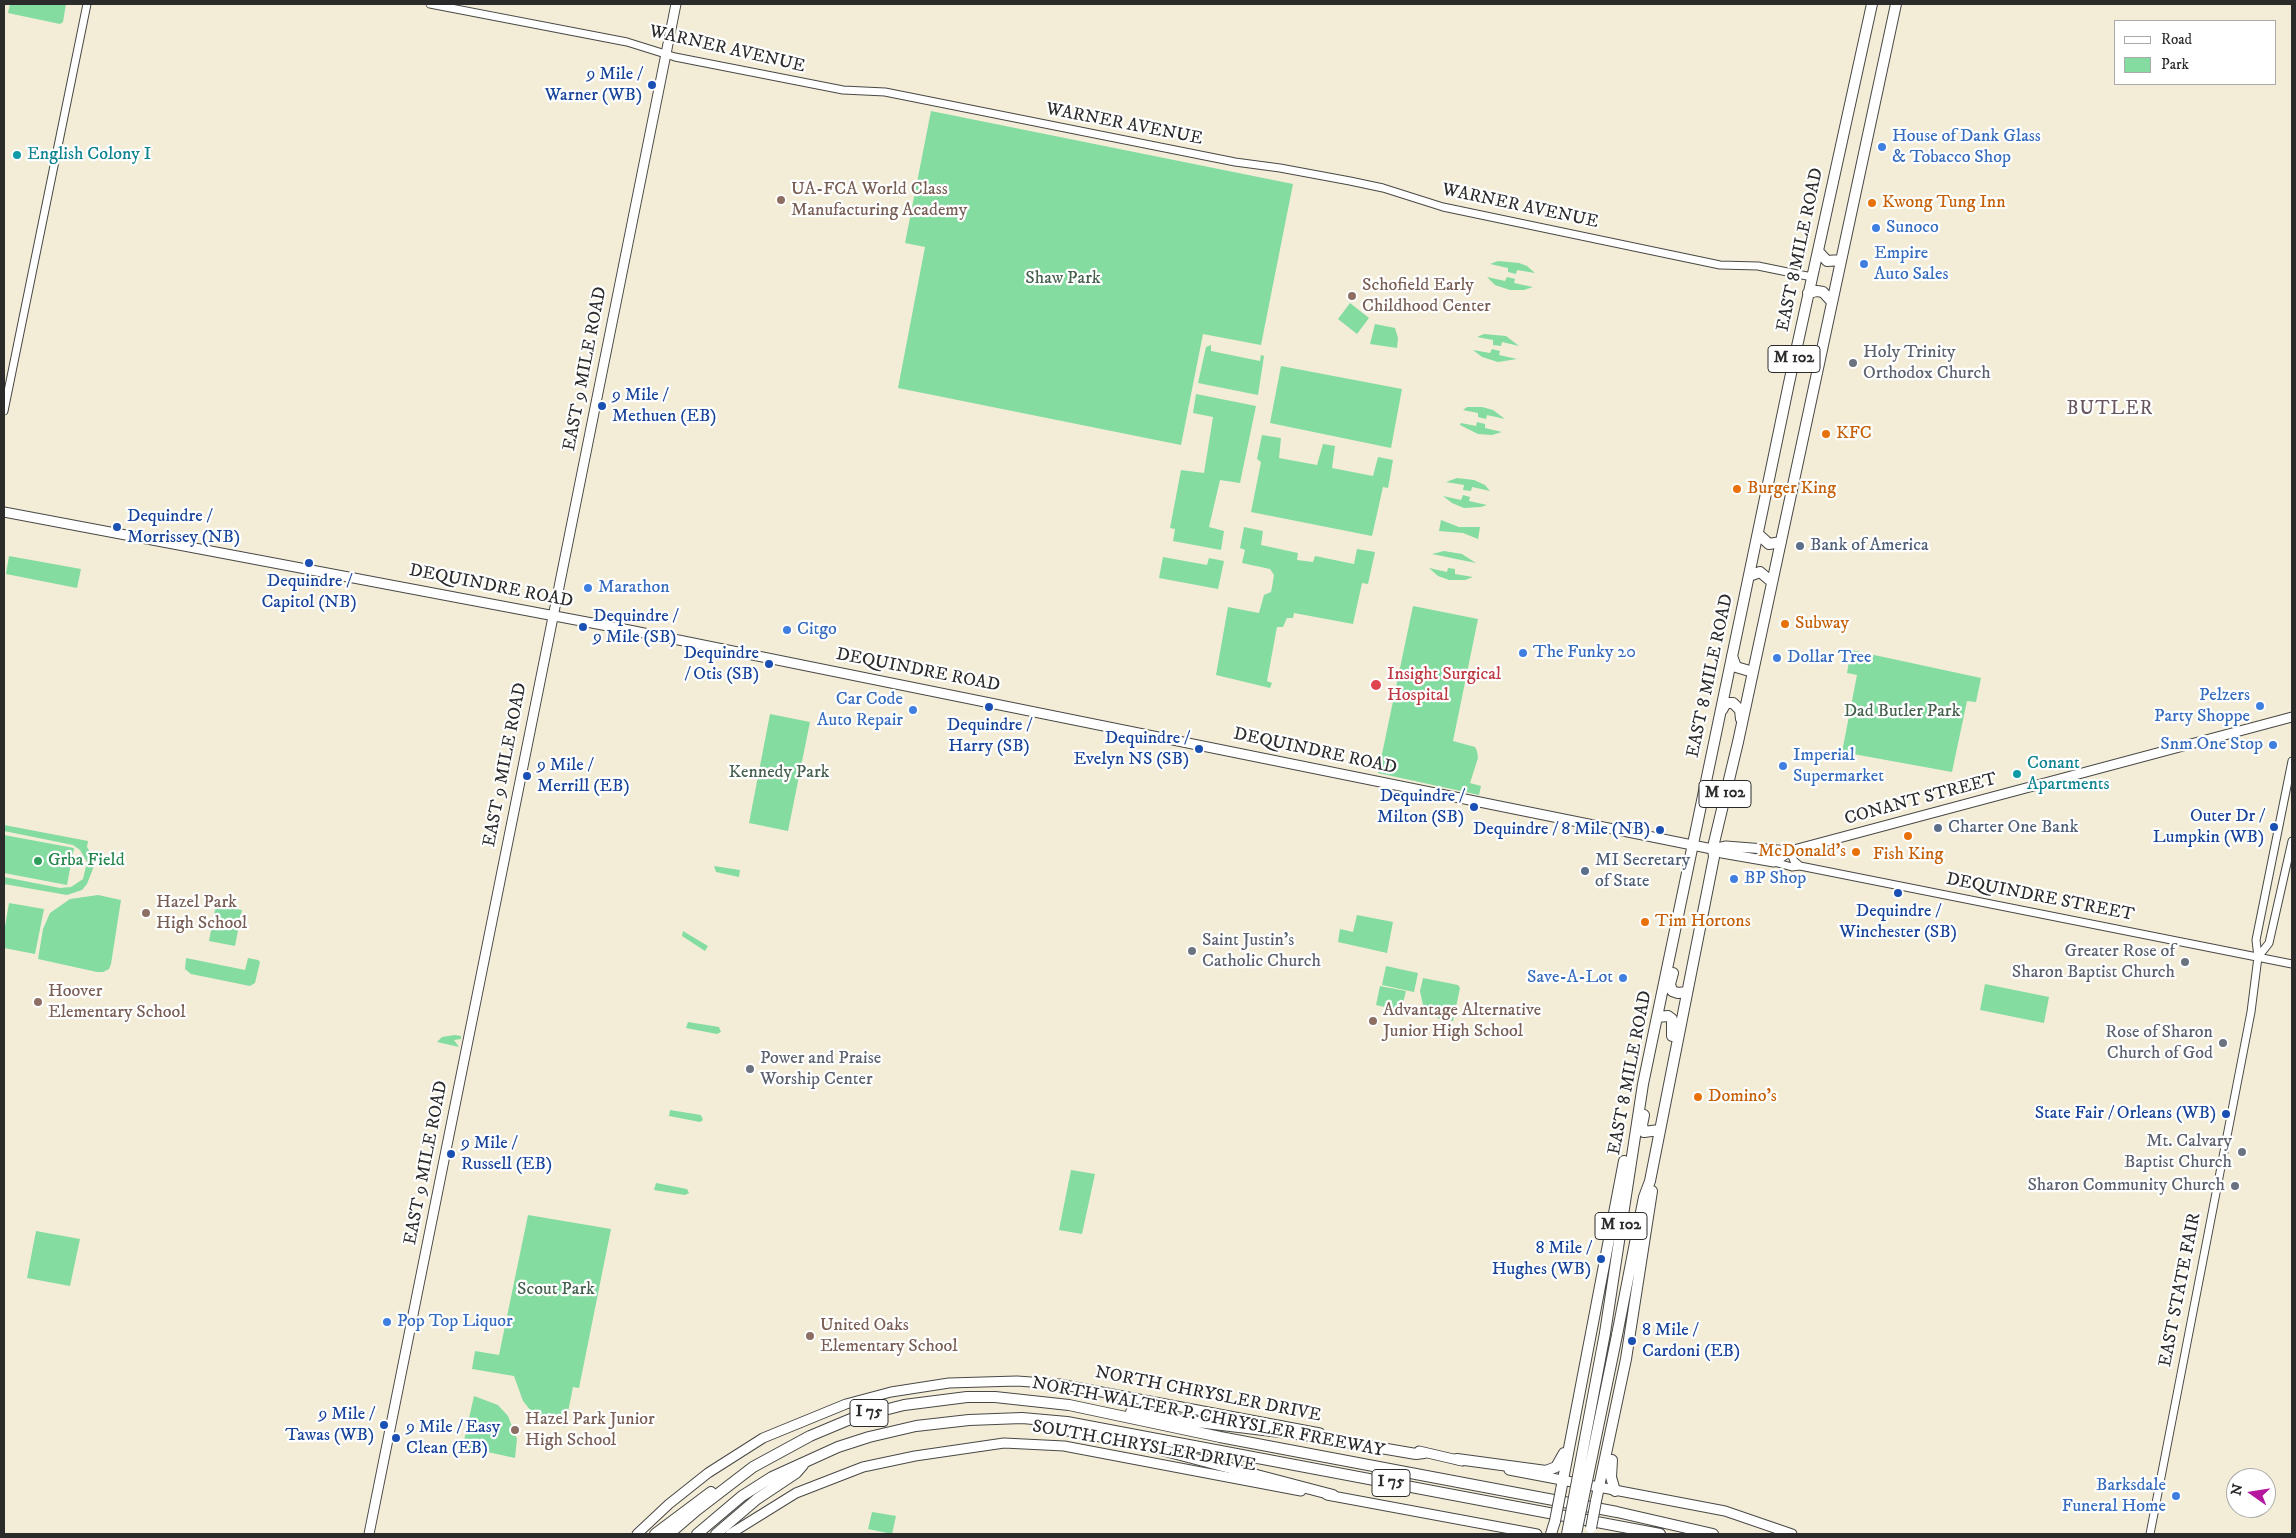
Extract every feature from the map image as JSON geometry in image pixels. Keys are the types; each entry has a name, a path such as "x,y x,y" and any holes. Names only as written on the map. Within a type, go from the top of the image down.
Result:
{"highway":[{"name":"EAST 8 MILE ROAD","path":"1567,1534 1605,1333 1636,1120 1808,294 1872,4"},
{"path":"1886,4 1895,7"},
{"name":"M 102","path":"1576,1534 1644,1196 1650,1180 1714,857 1709,848 1738,739 1753,672 1895,7"},
{"path":"1818,251 1827,261 1841,260"},
{"path":"1808,294 1817,291 1823,292 1832,302"},
{"path":"1758,534 1769,544 1781,542"},
{"path":"1749,576 1760,572 1772,582"},
{"path":"1732,655 1736,667 1753,672"},
{"path":"1718,721 1724,705 1730,702 1737,705 1741,715 1738,739"},
{"path":"1687,992 1674,992 1670,984 1693,874 1690,857"},
{"path":"1657,1017 1668,1016 1674,1022 1665,1068 1668,1088"},
{"path":"1648,1060 1651,1077 1642,1127 1646,1132 1660,1130"},
{"path":"1551,1534 1574,1426 1600,1278 1629,1136 1636,1120"},
{"path":"1590,1531 1626,1359 1652,1191 1650,1180"},
{"name":"NORTH WALTER P. CHRYSLER FREEWAY","path":"669,1534 753,1467 810,1436 852,1418 904,1405 967,1397 995,1397 1069,1405 1220,1437 1610,1511 1712,1534"},
{"path":"1069,1405 1306,1435 1416,1454 1424,1453"},
{"path":"1615,1417 1617,1426 1610,1472 1615,1491"},
{"path":"1022,1418 1044,1426 1131,1442 1333,1495"},
{"name":"I 75","path":"697,1534 742,1496 772,1477 808,1459 869,1437 916,1426 969,1420 1022,1418 1092,1426 1660,1534"},
{"path":"1457,1459 1544,1471 1552,1470 1560,1463 1574,1426"},
{"path":"716,1534 757,1499 796,1473 808,1459"},
{"path":"655,1534 696,1501 753,1467"}],"main road":[{"name":"EAST 9 MILE ROAD","path":"370,1534 552,614 676,4"},
{"name":"DEQUINDRE ROAD","path":"4,512 552,614 1709,848"},
{"name":"CONANT STREET","path":"1774,862 1790,851 2292,717"},
{"name":"CONANT STREET","path":"1709,848 1722,846 1790,851"},
{"path":"1709,848 1722,853 1774,862"},
{"name":"NORTH CHRYSLER DRIVE","path":"637,1534 669,1504 708,1473 764,1438 846,1404 891,1392 953,1382 1017,1381 1076,1387 1457,1459 1562,1486 1600,1488 1724,1511 1792,1534"},
{"name":"SOUTH CHRYSLER DRIVE","path":"730,1534 753,1518 796,1494 863,1467 916,1456 1004,1443 1064,1446 1537,1534"}],"street":[{"path":"4,411 87,4"},
{"name":"WARNER AVENUE","path":"430,4 627,42 666,54 843,90 885,92 1235,162 1383,188 1443,207 1720,265 1758,266 1812,277"},
{"path":"2258,957 2256,940 2292,761"},
{"path":"2258,957 2269,944 2292,841"},
{"path":"1790,851 1794,861 1800,866"},
{"name":"DEQUINDRE STREET","path":"1774,862 2292,964"},
{"name":"EAST STATE FAIR","path":"2150,1534 2253,992 2258,957"}],"green space":[{"path":"10,4 66,4 63,22 60,24 8,13"},
{"name":"Shaw Park","path":"931,111 1293,184 1261,345 1203,334 1181,445 898,388 925,247 905,243"},
{"path":"1498,261 1519,263 1527,266 1535,273 1517,270 1516,274 1508,272 1508,268 1490,264"},
{"path":"1487,277 1505,281 1507,277 1515,279 1514,283 1533,287 1524,290 1510,290 1495,285"},
{"path":"1350,303 1369,318 1357,334 1338,319"},
{"path":"1375,324 1395,328 1398,338 1397,348 1370,344"},
{"path":"1484,334 1506,336 1519,346 1502,342 1501,346 1493,345 1493,340 1477,337"},
{"path":"1211,345 1211,351 1260,361 1261,355 1264,356 1258,395 1198,383 1206,347"},
{"path":"1492,349 1500,351 1499,355 1517,359 1498,362 1482,357 1473,350 1490,353"},
{"path":"1281,366 1402,389 1391,448 1270,423"},
{"path":"1196,394 1256,406 1240,483 1220,480 1209,527 1224,531 1221,550 1173,541 1175,529 1170,528 1181,470 1204,473 1213,417 1193,413"},
{"path":"1467,407 1482,407 1493,410 1505,419 1487,415 1486,419 1478,417 1478,413 1463,410"},
{"path":"1477,422 1485,424 1485,428 1502,432 1492,435 1478,434 1460,425 1461,423 1476,426"},
{"path":"1262,435 1281,438 1279,458 1317,465 1323,444 1335,446 1332,468 1373,476 1378,457 1393,460 1388,488 1383,487 1372,536 1251,512 1261,462 1257,459"},
{"path":"1457,478 1474,480 1485,485 1490,491 1472,487 1471,491 1463,490 1464,485 1446,482"},
{"path":"1463,495 1470,497 1469,501 1487,505 1464,508 1452,503 1443,496 1461,500"},
{"path":"1441,520 1459,527 1480,527 1478,539 1463,533 1439,531"},
{"path":"1244,527 1263,531 1261,545 1298,553 1297,560 1313,562 1315,556 1354,564 1357,549 1375,552 1368,584 1362,583 1353,624 1294,613 1293,618 1287,618 1283,627 1277,627 1267,681 1272,683 1270,688 1216,675 1228,607 1259,613 1264,595 1271,592 1272,587 1274,575 1270,569 1242,563 1245,550 1240,548"},
{"path":"1444,551 1462,554 1476,563 1432,554"},
{"path":"9,556 81,569 77,588 6,574"},
{"path":"1163,557 1207,565 1209,558 1224,561 1218,589 1159,578"},
{"path":"1429,568 1447,572 1448,568 1455,569 1455,574 1473,577 1465,580 1449,580 1438,576"},
{"path":"1413,606 1478,619 1453,741 1475,747 1477,751 1478,758 1470,783 1481,786 1479,795 1378,773"},
{"name":"Dad Butler Park","path":"1851,650 1981,678 1976,702 1967,701 1952,772 1842,752 1857,675 1847,673"},
{"name":"Kennedy Park","path":"770,714 810,722 788,831 749,823"},
{"path":"4,825 88,841 87,847 92,855 94,866 87,884 82,890 67,895 4,884 4,877 60,888 71,887 83,879 87,862 80,850 73,845 4,831"},
{"name":"Grba Field","path":"4,835 74,848 67,885 4,873"},
{"path":"714,866 740,870 739,877 716,872"},
{"path":"98,895 121,900 109,969 97,972 38,959 43,929 50,913 70,899"},
{"path":"9,903 44,909 35,954 4,948 4,932"},
{"path":"216,905 242,910 235,946 209,941"},
{"path":"1357,915 1393,922 1387,953 1338,942 1340,929 1353,932"},
{"path":"683,931 708,946 705,951 682,936"},
{"path":"186,958 245,970 248,958 260,962 255,983 250,986 191,974 185,969"},
{"path":"1386,966 1418,973 1414,992 1382,985"},
{"path":"1423,978 1458,985 1460,988 1453,1021 1442,1020 1430,1014 1423,1005 1420,991"},
{"path":"1985,984 2049,997 2044,1023 1980,1010"},
{"path":"1380,986 1406,991 1401,1011 1376,1005"},
{"path":"688,1022 719,1027 721,1032 717,1034 686,1028"},
{"path":"461,1036 461,1039 454,1040 459,1047 437,1042 442,1037"},
{"path":"670,1110 701,1115 703,1120 700,1122 669,1116"},
{"path":"1071,1170 1095,1174 1082,1234 1059,1230"},
{"path":"656,1183 687,1189 689,1193 685,1195 654,1190"},
{"name":"Scout Park","path":"528,1215 611,1229 579,1388 573,1387 565,1427 544,1420 531,1411 523,1401 514,1376 472,1369 475,1351 499,1355"},
{"path":"36,1231 80,1239 70,1286 27,1278"},
{"path":"474,1396 498,1405 508,1416 517,1439 515,1458 469,1448 465,1450 463,1445"},
{"path":"872,1512 896,1516 892,1534 868,1529"}],"place":[{"name":"9 Mile / Warner (WB)","path":"652,85"},
{"name":"House of Dank Glass & Tobacco Shop","path":"1882,147"},
{"name":"English Colony I","path":"17,155"},
{"name":"UA-FCA World Class Manufacturing Academy","path":"781,200"},
{"name":"Kwong Tung Inn","path":"1872,203"},
{"name":"Sunoco","path":"1876,228"},
{"name":"Empire Auto Sales","path":"1864,264"},
{"name":"Schofield Early Childhood Center","path":"1352,296"},
{"name":"Holy Trinity Orthodox Church","path":"1853,363"},
{"name":"9 Mile / Methuen (EB)","path":"602,406"},
{"name":"KFC","path":"1826,434"},
{"name":"Burger King","path":"1737,489"},
{"name":"Dequindre / Morrissey (NB)","path":"117,527"},
{"name":"Bank of America","path":"1800,546"},
{"name":"Dequindre / Capitol (NB)","path":"309,563"},
{"name":"Marathon","path":"588,588"},
{"name":"Subway","path":"1785,624"},
{"name":"Dequindre / 9 Mile (SB)","path":"583,627"},
{"name":"Citgo","path":"787,630"},
{"name":"The Funky 20","path":"1523,653"},
{"name":"Dollar Tree","path":"1777,658"},
{"name":"Dequindre / Otis (SB)","path":"769,664"},
{"name":"Insight Surgical Hospital","path":"1376,685"},
{"name":"Pelzers Party Shoppe","path":"2260,706"},
{"name":"Dequindre / Harry (SB)","path":"989,707"},
{"name":"Car Code Auto Repair","path":"913,710"},
{"name":"Snm One Stop","path":"2273,745"},
{"name":"Dequindre / Evelyn NS (SB)","path":"1199,749"},
{"name":"Imperial Supermarket","path":"1783,766"},
{"name":"Conant Apartments","path":"2017,774"},
{"name":"9 Mile / Merrill (EB)","path":"527,776"},
{"name":"Dequindre / Milton (SB)","path":"1474,807"},
{"name":"Outer Dr / Lumpkin (WB)","path":"2274,827"},
{"name":"Charter One Bank","path":"1938,828"},
{"name":"Dequindre / 8 Mile (NB)","path":"1660,830"},
{"name":"Fish King","path":"1908,836"},
{"name":"McDonald's","path":"1856,852"},
{"name":"Grba Field","path":"38,861"},
{"name":"MI Secretary of State","path":"1585,871"},
{"name":"BP Shop","path":"1734,879"},
{"name":"Dequindre / Winchester (SB)","path":"1898,893"},
{"name":"Hazel Park High School","path":"146,913"},
{"name":"Tim Hortons","path":"1645,922"},
{"name":"Saint Justin's Catholic Church","path":"1192,951"},
{"name":"Greater Rose of Sharon Baptist Church","path":"2185,962"},
{"name":"Save-A-Lot","path":"1623,978"},
{"name":"Hoover Elementary School","path":"38,1002"},
{"name":"Advantage Alternative Junior High School","path":"1373,1021"},
{"name":"Rose of Sharon Church of God","path":"2223,1043"},
{"name":"Power and Praise Worship Center","path":"750,1069"},
{"name":"Domino's","path":"1698,1097"},
{"name":"State Fair / Orleans (WB)","path":"2226,1114"},
{"name":"Mt. Calvary Baptist Church","path":"2242,1152"},
{"name":"9 Mile / Russell (EB)","path":"451,1154"},
{"name":"Sharon Community Church","path":"2235,1186"},
{"name":"8 Mile / Hughes (WB)","path":"1601,1259"},
{"name":"Pop Top Liquor","path":"387,1322"},
{"name":"United Oaks Elementary School","path":"810,1336"},
{"name":"8 Mile / Cardoni (EB)","path":"1632,1341"},
{"name":"9 Mile / Tawas (WB)","path":"384,1425"},
{"name":"Hazel Park Junior High School","path":"515,1430"},
{"name":"9 Mile / Easy Clean (EB)","path":"396,1438"},
{"name":"Barksdale Funeral Home","path":"2176,1496"}],"district":[{"name":"BUTLER","path":"2110,410"}]}
